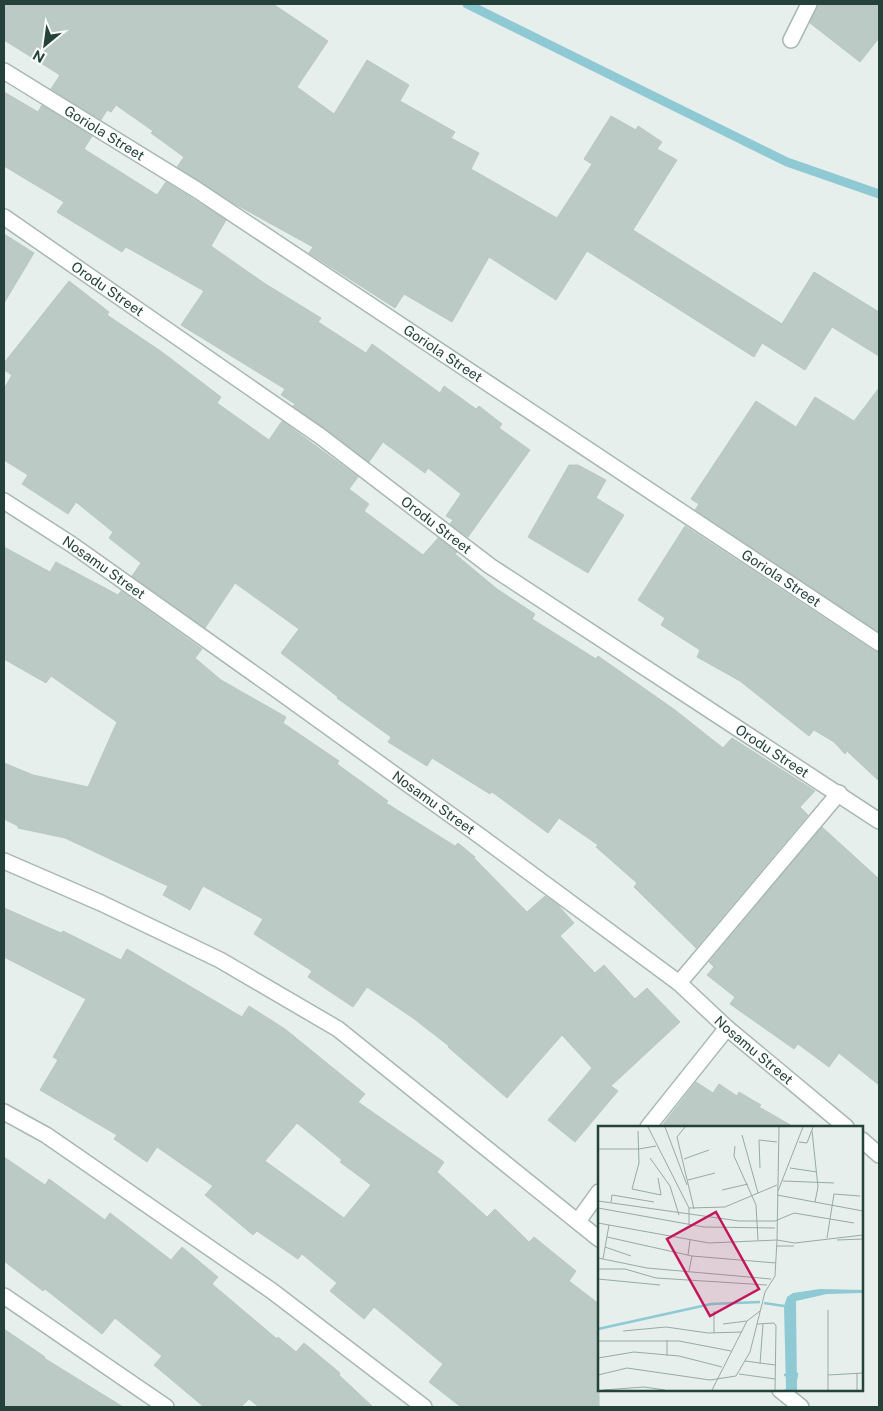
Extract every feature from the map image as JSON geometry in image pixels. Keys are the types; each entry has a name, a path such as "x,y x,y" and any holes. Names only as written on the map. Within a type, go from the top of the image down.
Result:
{"street":[{"path":"791,40 809,4"},
{"name":"Goriola Street","path":"4,71 197,190 879,642"},
{"name":"Orodu Street","path":"4,216 320,436 490,566 879,821"},
{"name":"Nosamu Street","path":"4,501 72,544 277,690 480,836 679,983 727,1028 845,1126"},
{"path":"679,983 839,793"},
{"path":"4,861 101,903 220,960 338,1029 578,1220 598,1238"},
{"path":"649,1126 727,1028"},
{"path":"4,1112 46,1135 272,1291 424,1407"},
{"path":"863,1141 879,1155"},
{"path":"578,1220 598,1193"},
{"path":"4,1296 166,1407"},
{"path":"781,1391 801,1407"}],"building":[{"path":"4,4 273,4 328,41 297,87 334,114 367,60 409,85 400,101 455,132 451,138 479,153 471,169 557,218 592,164 584,159 611,116 636,130 638,126 662,142 657,149 677,160 633,230 782,324 814,272 879,312 879,356 832,327 805,370 762,343 754,357 587,251 556,300 489,257 452,322 404,294 395,308 309,253 313,247 235,204 177,167 184,157 151,133 153,131 116,105 111,112 107,110 101,120 51,89 60,75 4,40"},
{"path":"818,4 879,4 879,38 860,62 810,23"},
{"path":"4,92 38,112 42,105 92,136 84,149 157,195 166,182 226,220 211,246 264,283 321,318 318,322 366,353 372,344 440,393 444,386 476,409 479,406 502,424 499,428 530,450 468,537 450,524 453,520 446,516 461,494 428,468 425,473 383,442 369,462 293,406 295,404 281,395 285,389 181,325 204,291 126,247 122,252 57,212 64,202 4,166"},
{"path":"4,234 34,253 4,303"},
{"path":"69,281 109,312 107,315 162,352 221,397 217,403 269,440 282,421 358,477 349,489 369,504 364,511 423,555 438,538 457,552 455,554 497,589 535,614 532,619 596,659 598,656 675,710 723,748 732,738 815,791 800,807 808,815 696,948 634,887 637,883 596,847 598,845 559,818 548,833 492,792 490,794 432,758 427,766 388,742 391,737 337,698 281,653 299,629 235,583 205,628 132,576 141,563 109,538 113,532 76,502 68,514 22,484 28,475 4,460 4,389 12,375 4,370 4,363"},
{"path":"879,388 879,632 695,510 699,504 691,499 756,401 796,427 815,397 854,421"},
{"path":"569,465 578,465 606,480 596,498 624,515 588,573 528,537"},
{"path":"685,526 874,651 879,652 879,781 847,751 845,754 834,742 814,730 809,736 740,681 697,657 700,650 661,625 665,618 638,600"},
{"path":"4,547 50,572 56,562 118,595 121,591 202,649 195,658 221,680 286,717 283,723 339,761 337,764 388,801 386,803 455,846 458,843 475,857 527,912 545,896 557,904 574,923 560,936 595,973 604,965 635,999 647,988 680,1022 611,1086 618,1091 575,1142 548,1120 592,1068 562,1035 507,1098 449,1046 413,1018 367,987 353,1007 308,977 312,971 254,934 263,919 203,886 190,910 163,895 168,886 65,838 18,828 18,826 4,819 4,763 33,775 88,787 117,722 51,676 46,683 4,659"},
{"path":"822,827 879,879 879,1085 839,1053 829,1067 798,1044 794,1049 730,1004 735,997 707,975 714,967 709,962"},
{"path":"4,908 61,933 63,931 121,960 127,949 242,1017 249,1006 285,1029 365,1094 358,1102 444,1162 437,1172 487,1217 495,1209 529,1242 534,1237 576,1271 569,1281 598,1303 599,1407 461,1407 429,1382 443,1364 374,1307 364,1319 330,1291 337,1283 302,1254 298,1259 257,1231 253,1235 205,1195 213,1186 157,1147 147,1162 114,1139 117,1135 40,1090 58,1060 53,1057 86,999 4,957","holes":["297,1123 342,1160 340,1162 371,1185 344,1218 265,1161"]},
{"path":"696,1082 713,1093 719,1084 737,1096 739,1092 761,1105 759,1107 792,1126 662,1126"},
{"path":"4,1157 45,1185 49,1179 105,1220 110,1213 171,1260 182,1247 218,1277 212,1284 277,1339 278,1337 296,1352 304,1343 340,1373 339,1375 373,1407 259,1407 249,1399 241,1407 204,1407 154,1365 162,1356 115,1318 102,1334 45,1289 43,1291 4,1261"},
{"path":"4,1329 44,1358 123,1407 4,1407"}],"waterway":[{"path":"467,4 787,162 879,194"}]}
